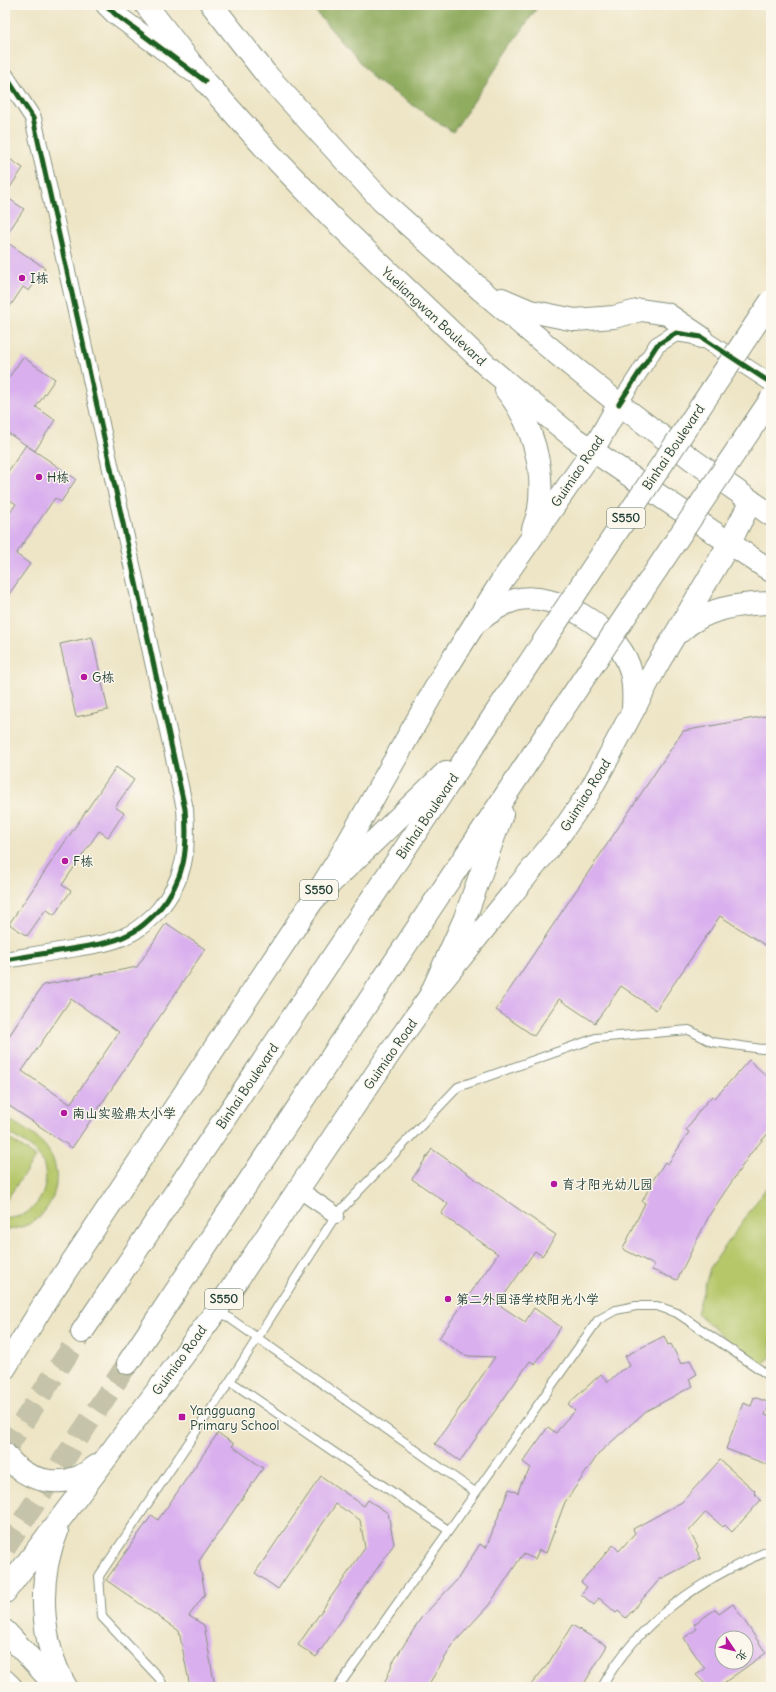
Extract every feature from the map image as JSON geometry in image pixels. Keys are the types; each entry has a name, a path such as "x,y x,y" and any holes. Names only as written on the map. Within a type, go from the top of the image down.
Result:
{"main road":[{"name":"Yueliangwan Boulevard","path":"146,5 205,81 265,148 392,278 487,366 574,438 771,571"},
{"path":"212,5 266,74 382,201 481,290 619,404 771,514"},
{"path":"481,290 530,311 576,320 614,317 641,310 667,314 701,337"},
{"name":"Binhai Boulevard","path":"82,1332 771,301"},
{"path":"487,366 512,397 524,418 538,459 540,485 539,509 532,530 520,554"},
{"path":"128,1363 771,399"},
{"name":"Guimiao Road","path":"5,1368 48,1298 312,900 341,854 422,709 474,624 520,554 593,450 619,404"},
{"name":"Guimiao Road","path":"5,1592 217,1310 430,996 561,833 588,794 632,711 729,544 751,501"},
{"path":"474,624 494,610 515,600 537,599 559,604 582,616 603,630 620,648 629,666 634,688 632,711"},
{"path":"671,642 689,624 710,613 728,608 771,603"},
{"path":"312,900 440,777 481,735"},
{"path":"430,996 465,918 504,810 525,766"},
{"path":"5,1454 10,1462 23,1472 39,1480 53,1483 69,1481 89,1472 109,1454"},
{"path":"66,1687 50,1646 45,1616 44,1586 50,1551 56,1533 72,1503"},
{"path":"5,1631 57,1687"},
{"path":"5,1681 11,1687"}],"street":[{"path":"106,5 115,14 205,81"},
{"path":"5,75 33,118 120,505 185,809 186,834 184,857 178,880 165,902 150,920 127,935 105,943 5,960"},
{"path":"619,404 657,345 676,333 701,337 771,383"},
{"path":"298,1189 336,1215"}],"lane":[{"path":"164,1687 159,1678 102,1617 99,1576 230,1381 336,1215 458,1087 596,1038 689,1030 712,1042 762,1049 771,1048"},
{"path":"338,1687 598,1320 616,1310 636,1306 657,1306 677,1313 771,1377"},
{"path":"217,1310 475,1492"},
{"path":"230,1381 448,1530"},
{"path":"602,1687 622,1658 642,1634 664,1612 715,1576 743,1561 771,1550"}],"green space":[{"path":"310,5 539,5 453,132 374,79"},
{"path":"5,1117 39,1140 48,1150 56,1170 56,1181 55,1191 51,1201 38,1218 29,1224 14,1229 5,1230 5,1218 16,1217 26,1213 34,1207 44,1190 46,1179 45,1169 38,1154 25,1143 5,1131"},
{"path":"5,1136 36,1157 5,1202"},
{"path":"771,1181 771,1357 758,1368 697,1313 710,1268"}],"building":[{"path":"5,156 23,168 5,195"},
{"path":"5,196 24,209 5,237"},
{"name":"I栋","path":"5,241 45,268 29,291 23,287 5,314"},
{"path":"23,357 55,379 36,407 55,420 35,451 5,431 5,383"},
{"name":"H栋","path":"26,445 76,479 61,502 55,498 16,554 30,564 5,600 5,520 16,504 5,497 5,476"},
{"name":"G栋","path":"92,637 108,710 76,717 60,644"},
{"path":"771,715 771,949 720,916 656,1010 621,986 595,1023 559,999 534,1036 496,1010 683,731"},
{"name":"F栋","path":"116,767 134,780 115,807 124,813 108,837 99,831 62,885 71,891 54,915 46,909 27,936 9,924"},
{"path":"166,923 205,949 72,1148 5,1103 5,1042 43,985 137,967","holes":["71,999 119,1032 70,1104 22,1071"]},
{"path":"749,1060 771,1080 771,1130 751,1153 710,1214 677,1280 652,1270 654,1265 623,1249 645,1203 642,1202 653,1180 665,1162 668,1164 689,1132 686,1130 699,1111 712,1096 715,1098"},
{"path":"432,1149 556,1235 542,1256 535,1251 498,1304 525,1322 534,1308 561,1327 535,1364 530,1361 460,1461 435,1444 495,1357 469,1356 462,1354 439,1338 498,1254 441,1214 448,1204 412,1179"},
{"path":"664,1336 668,1345 671,1344 681,1364 690,1360 697,1374 689,1379 693,1386 646,1411 600,1452 565,1502 546,1553 539,1550 535,1559 523,1554 489,1605 454,1643 427,1687 383,1687 393,1662 421,1618 457,1580 480,1544 486,1548 509,1489 518,1493 521,1483 531,1468 523,1462 548,1427 556,1433 575,1411 568,1404 601,1374 608,1382 620,1371 630,1366 625,1356"},
{"path":"754,1397 770,1403 765,1415 771,1417 771,1466 726,1449 743,1403 751,1406"},
{"path":"218,1433 234,1444 232,1446 263,1468 199,1561 205,1594 189,1616 204,1625 215,1687 190,1687 179,1631 106,1580 152,1515 158,1520"},
{"path":"720,1460 755,1491 754,1493 761,1500 732,1532 725,1525 723,1527 706,1512 689,1531 698,1547 696,1549 701,1558 659,1580 626,1618 618,1611 616,1613 599,1598 594,1605 581,1594 587,1587 581,1582 613,1545 619,1551 635,1533 633,1529 682,1502"},
{"path":"321,1476 364,1506 368,1500 388,1513 394,1544 316,1657 298,1645 365,1548 360,1520 336,1504 278,1589 255,1573"},
{"path":"733,1604 751,1630 714,1630 714,1670 742,1670 718,1687 708,1687 696,1675 705,1669 684,1638 697,1629 694,1624 716,1609 719,1614"},
{"path":"572,1625 607,1646 582,1687 529,1687 548,1664"},
{"path":"754,1635 766,1653 754,1662"}],"tunnel":[{"path":"5,1450 82,1332"},
{"path":"5,1548 128,1363"}],"cycle path":[{"path":"106,5 115,14 205,81"},
{"path":"5,75 33,118 185,809 186,824 185,851 180,875 167,899 158,911 136,930 121,938 103,943 5,960"},
{"path":"619,404 657,345 676,333 701,337 771,383"}],"place":[{"name":"I栋","path":"22,278"},
{"name":"H栋","path":"39,477"},
{"name":"G栋","path":"84,677"},
{"name":"F栋","path":"65,861"},
{"name":"南山实验鼎太小学","path":"64,1113"},
{"name":"育才阳光幼儿园","path":"554,1184"},
{"name":"第二外国语学校阳光小学","path":"448,1299"},
{"name":"Yangguang Primary School","path":"182,1417"}]}
